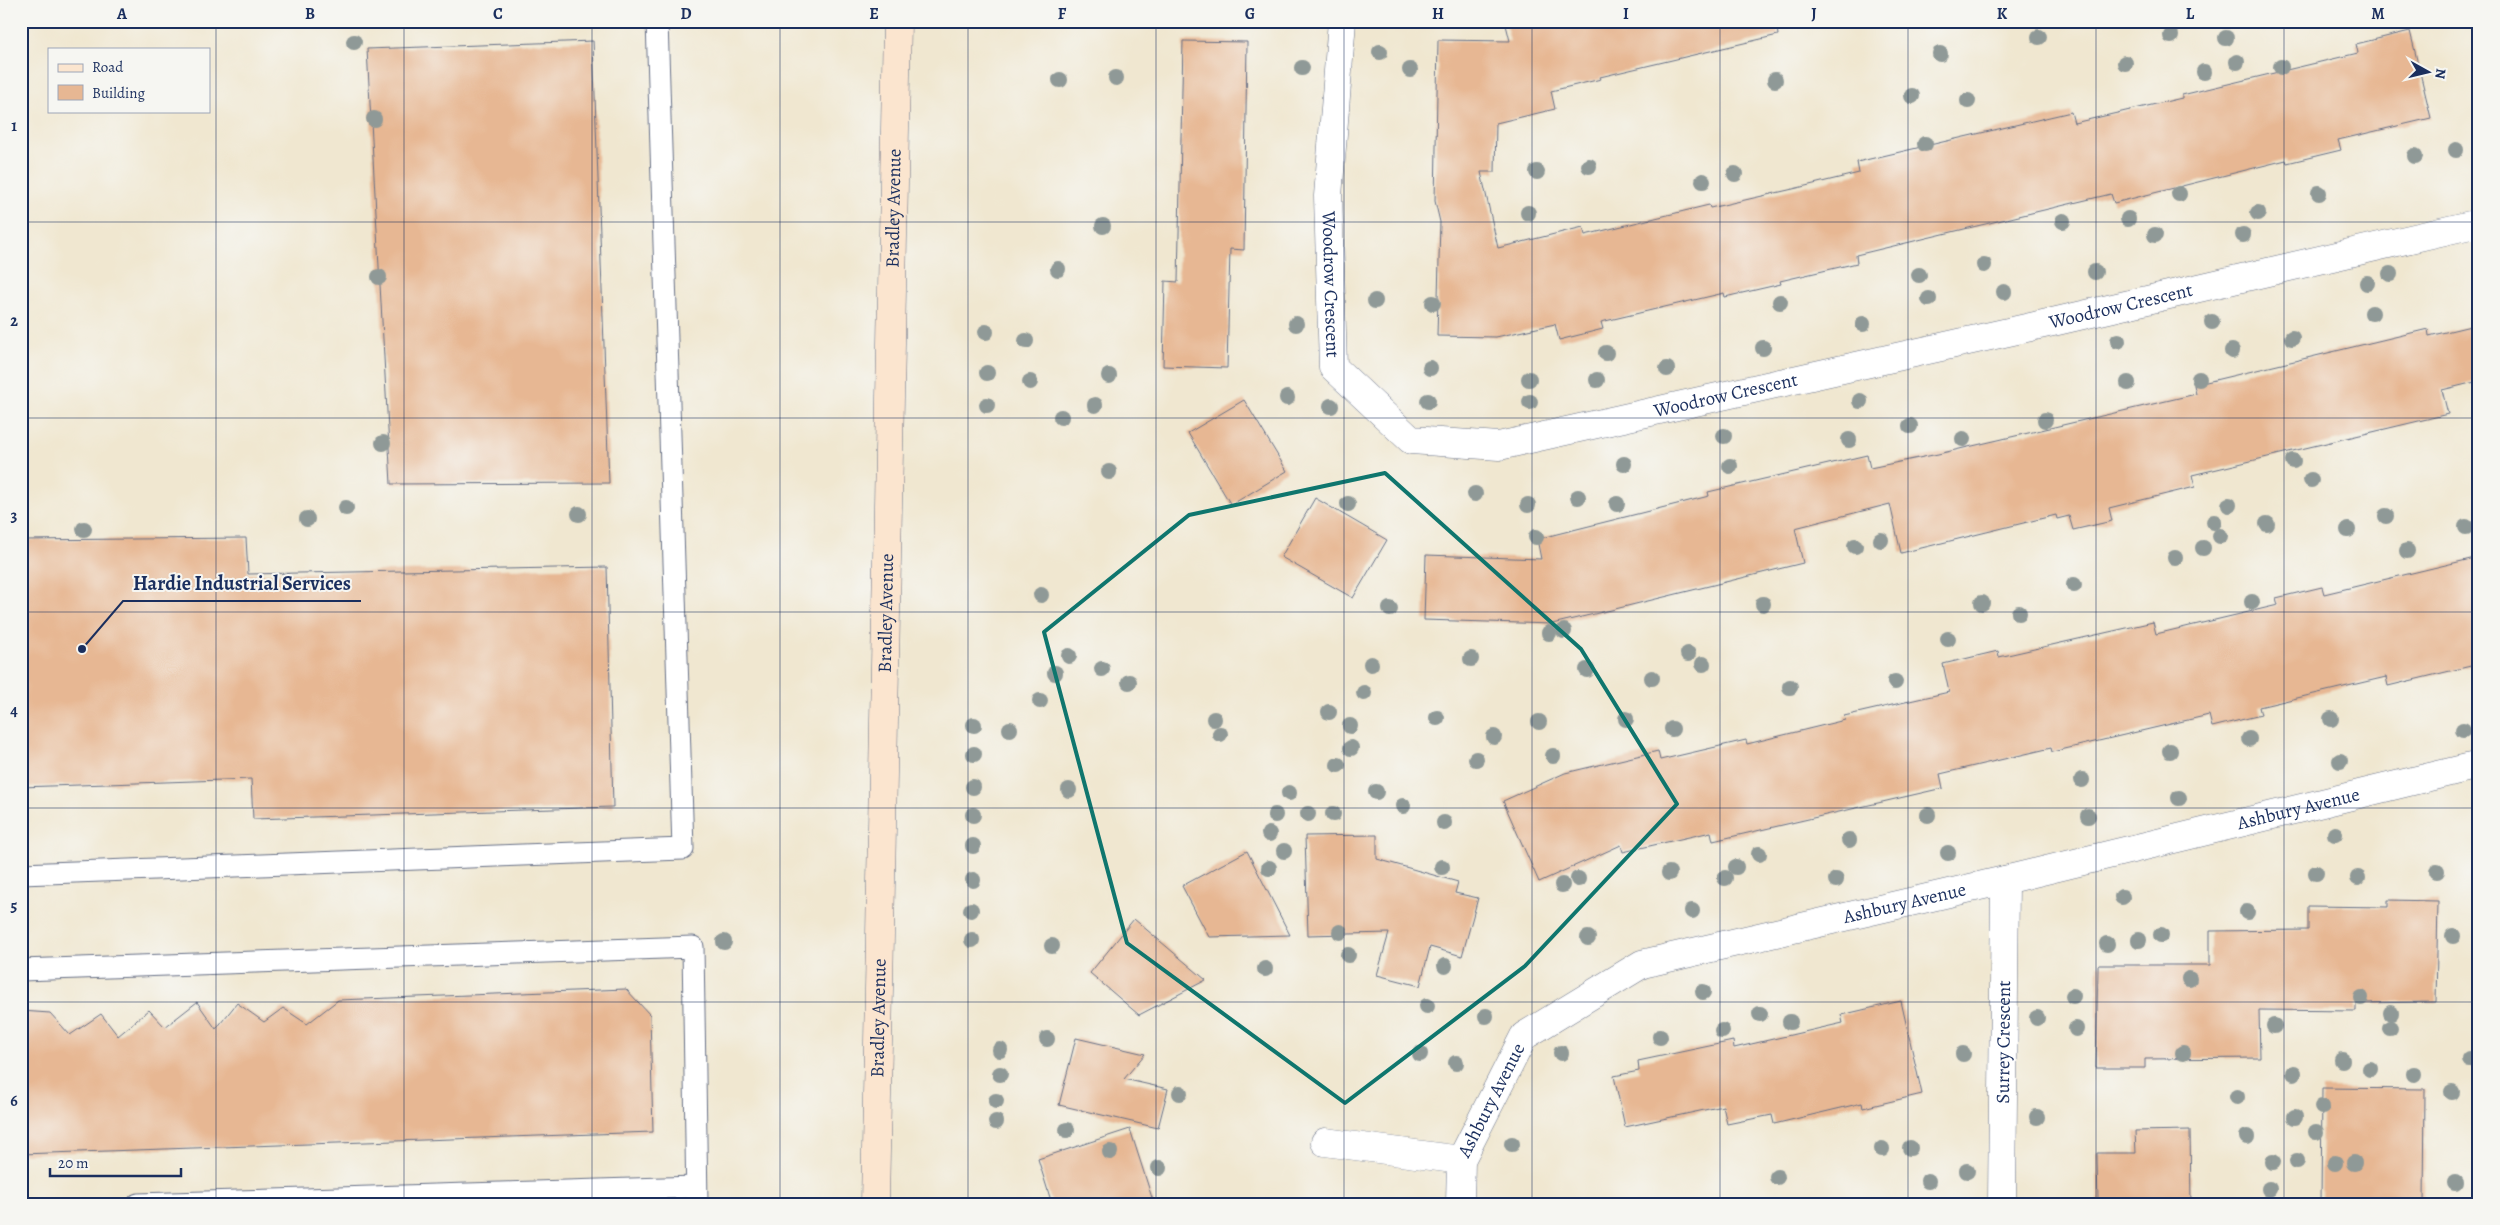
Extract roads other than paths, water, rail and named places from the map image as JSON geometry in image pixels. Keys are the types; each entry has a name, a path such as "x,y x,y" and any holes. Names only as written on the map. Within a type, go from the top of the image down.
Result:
{"main road":[{"name":"Bradley Avenue","path":"875,1204 897,21"}],"street":[{"name":"Woodrow Crescent","path":"1342,21 1328,196 1333,366 1411,440 1499,446 2056,321 2479,223"},
{"name":"Ashbury Avenue","path":"1460,1204 1461,1160 1524,1036 1642,964 2005,880 2479,765"},
{"name":"Surrey Crescent","path":"2002,1204 2005,880"},
{"path":"1325,1142 1461,1160"}],"lane":[{"path":"21,874 683,850 658,21"},
{"path":"21,970 693,947 697,1195 138,1204"}],"place":[{"name":"Hardie Industrial Services","path":"82,649"}]}
